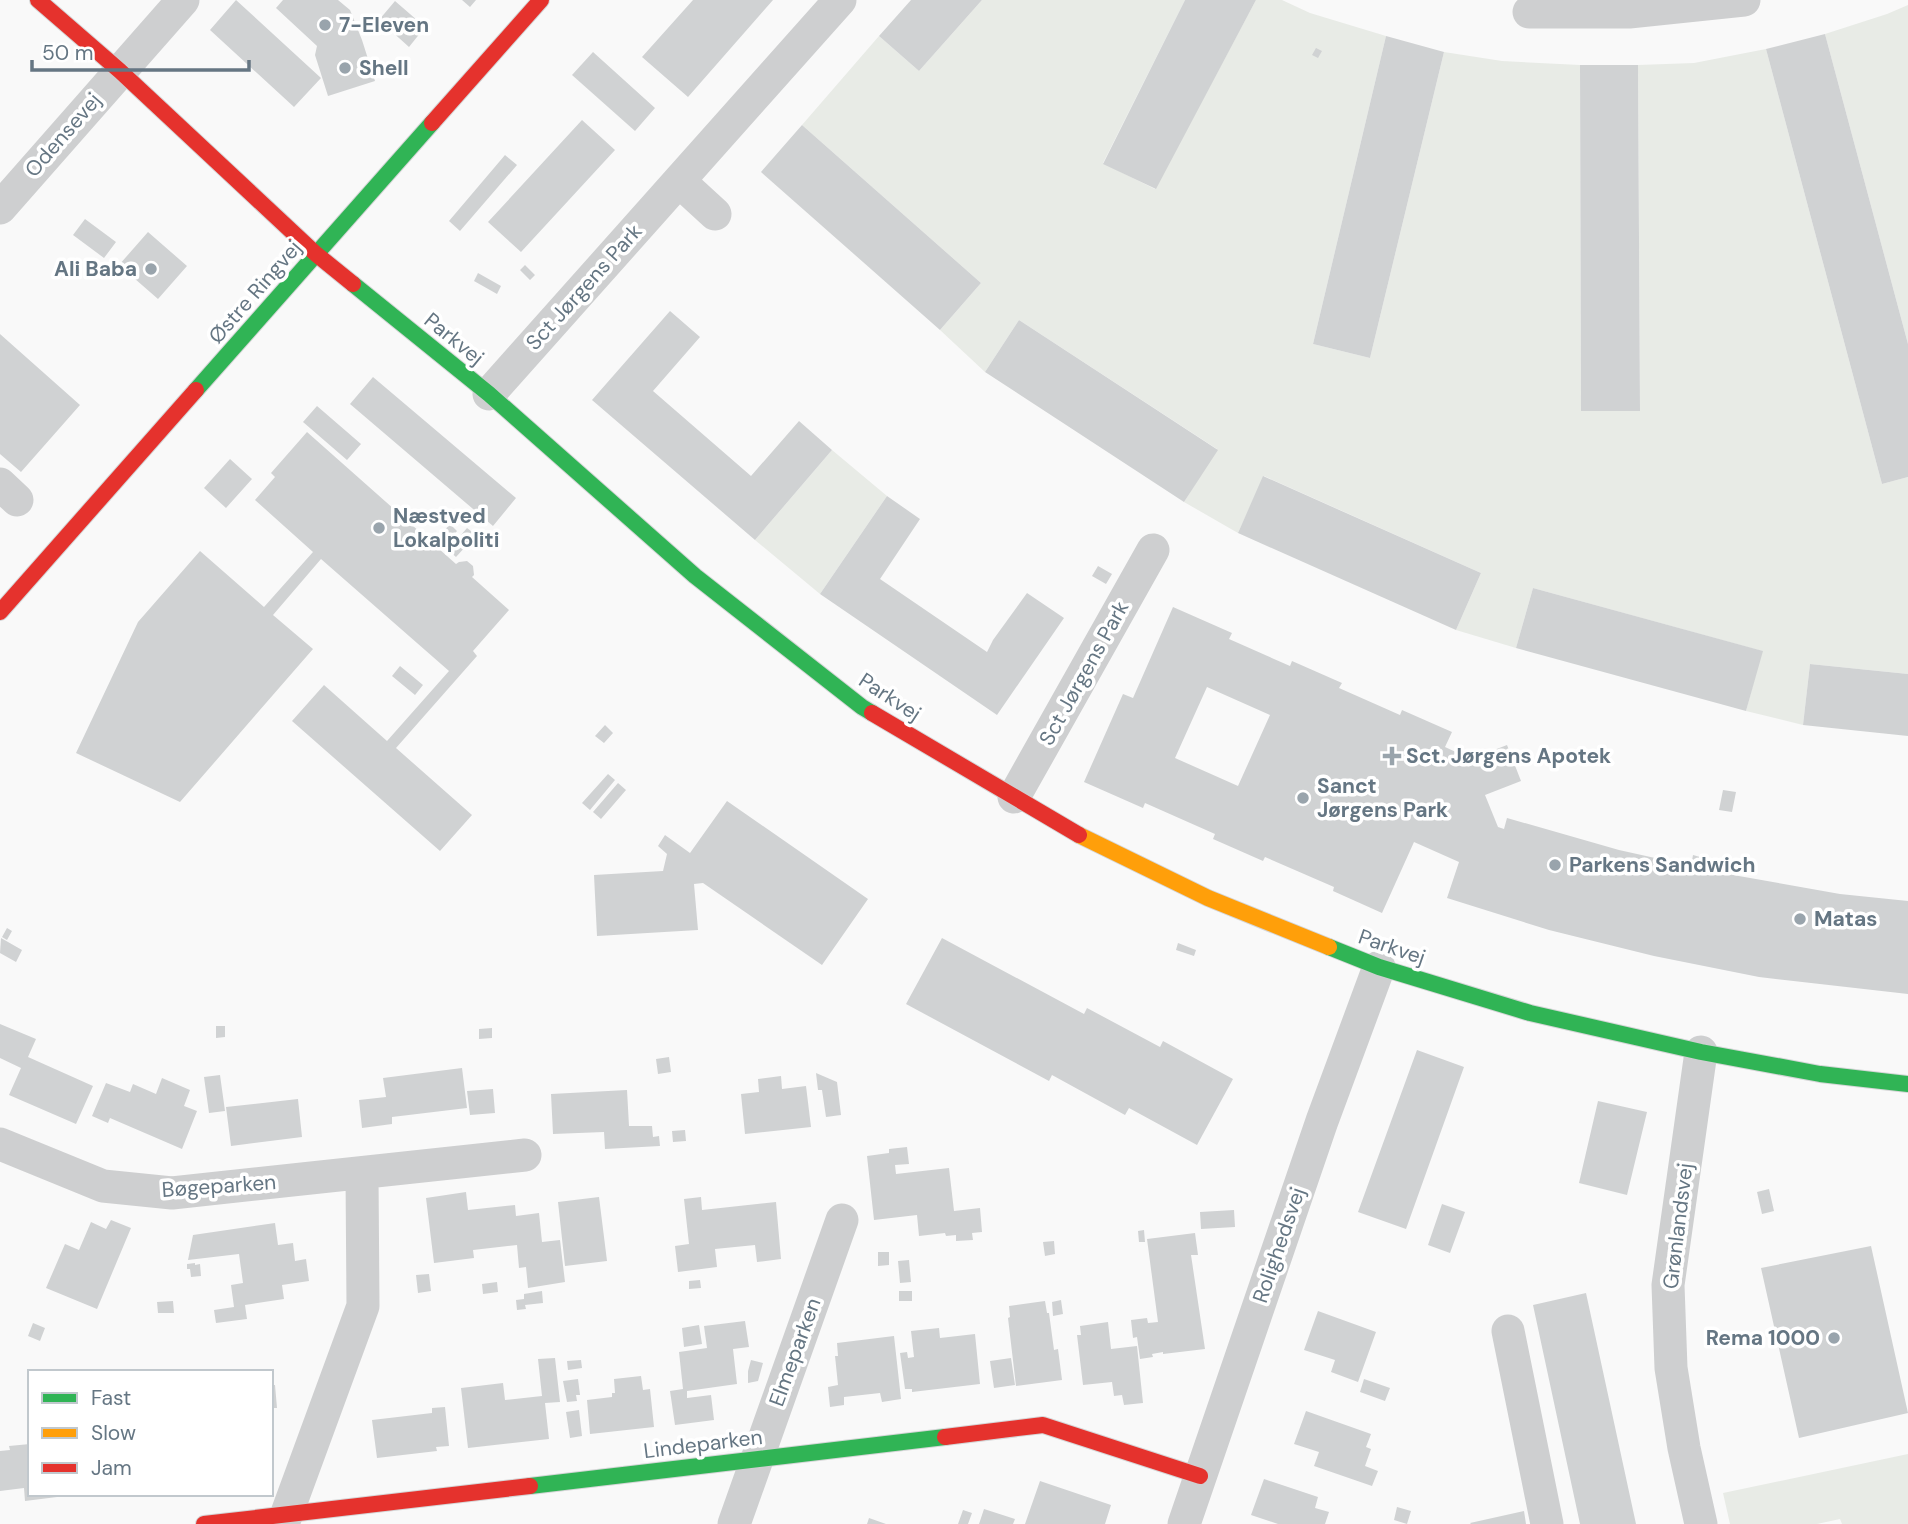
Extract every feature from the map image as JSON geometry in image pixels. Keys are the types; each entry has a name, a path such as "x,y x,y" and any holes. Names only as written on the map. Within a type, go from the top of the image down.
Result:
{"street":[{"name":"Parkvej","path":"38,0 120,71 316,254 489,394 695,576 862,707 1070,831 1208,898 1379,967 1530,1013 1701,1052 1820,1074 1908,1084"},
{"name":"Odensevej","path":"0,208 183,0"},
{"name":"Østre Ringvej","path":"0,612 541,0"},
{"name":"Sct Jørgens Park","path":"489,394 840,0"},
{"path":"1530,12 1629,12 1744,0"},
{"path":"679,181 715,214"},
{"name":"Sct Jørgens Park","path":"1014,797 1153,550"},
{"name":"Rolighedsvej","path":"1184,1524 1322,1121 1379,967"},
{"name":"Grønlandsvej","path":"1701,1052 1668,1285 1671,1368 1684,1448 1701,1524"},
{"name":"Bøgeparken","path":"0,1143 103,1186 172,1193 525,1155"},
{"path":"284,1520 363,1306 362,1174"},
{"name":"Elmeparken","path":"734,1524 842,1220"},
{"path":"1508,1331 1547,1524"},
{"name":"Lindeparken","path":"204,1524 284,1520 756,1459 1043,1426 1200,1476"}],"shaded area":[{"path":"982,0 1185,0 1103,163 1155,189 1256,0 1282,0 1310,13 1386,36 1313,344 1370,358 1444,52 1502,61 1580,65 1581,411 1640,410 1638,65 1694,63 1766,49 1882,484 1908,477 1908,674 1810,664 1803,725 1746,711 1762,651 1533,588 1516,648 1456,630 1481,573 1264,476 1238,533 1184,502 1217,449 1019,320 985,372 940,330 981,283 802,125 879,36 919,71"},
{"path":"1908,5 1908,344 1825,34"},
{"path":"832,450 887,496 820,594 755,540"},
{"path":"1908,1454 1908,1524 1842,1524 1840,1519 1817,1524 1730,1524 1723,1493"}],"building":[{"path":"236,0 321,78 294,107 210,30"},
{"path":"283,0 338,0 350,10 375,81 328,96 315,55 317,46 276,8"},
{"path":"462,0 476,0 470,7"},
{"path":"693,0 773,0 688,97 642,57"},
{"path":"911,0 982,0 919,71 879,36"},
{"path":"1185,0 1256,0 1156,189 1103,164"},
{"path":"395,1 425,27 409,47 379,20"},
{"path":"1825,34 1908,344 1908,477 1882,484 1766,49"},
{"path":"1386,36 1444,52 1370,358 1313,344"},
{"path":"1316,48 1322,51 1318,58 1312,55"},
{"path":"593,52 655,108 635,131 572,75"},
{"path":"1580,65 1638,65 1640,411 1581,411"},
{"path":"582,120 615,150 521,252 488,222"},
{"path":"802,125 981,283 940,330 761,172"},
{"path":"505,155 517,165 460,231 449,221"},
{"path":"85,219 116,242 104,258 73,235"},
{"path":"148,232 187,266 158,299 119,265"},
{"path":"525,265 535,275 530,280 520,270"},
{"path":"478,273 501,286 497,294 474,281"},
{"path":"670,311 700,337 653,391 751,476 799,421 832,450 755,540 592,400"},
{"path":"1019,320 1218,450 1184,502 985,372"},
{"path":"0,334 80,405 21,472 0,454"},
{"path":"373,377 516,498 493,526 350,404"},
{"path":"317,406 361,444 347,460 303,422"},
{"path":"307,432 456,564 467,561 473,566 472,577 509,610 473,651 477,656 396,748 472,815 440,851 292,721 324,685 387,741 449,671 321,559 273,615 313,649 180,802 76,753 138,622 200,551 264,607 313,552 255,500 275,477 271,473"},
{"path":"230,459 252,479 226,508 204,488"},
{"path":"1263,476 1481,573 1456,630 1238,533"},
{"path":"887,496 920,519 880,579 987,652 1027,593 1064,618 997,715 820,594"},
{"path":"450,524 457,531 445,546 437,539"},
{"path":"467,528 476,535 456,557 448,550"},
{"path":"1098,566 1112,574 1106,584 1092,576"},
{"path":"1533,588 1763,651 1746,711 1516,648"},
{"name":"Sanct Jørgens Park","path":"1173,607 1232,633 1229,639 1290,666 1292,661 1342,683 1339,688 1400,715 1402,710 1452,732 1445,747 1471,759 1507,745 1521,781 1485,795 1498,827 1504,829 1507,818 1619,850 1691,866 1693,855 1718,862 1716,872 1840,894 1908,901 1908,994 1759,977 1654,956 1549,930 1447,898 1459,862 1414,842 1382,913 1333,891 1334,887 1265,857 1263,861 1213,839 1215,834 1145,803 1143,808 1084,782 1123,694 1133,698","holes":["1207,687 1270,715 1238,786 1175,758"]},
{"path":"1810,664 1908,674 1908,736 1803,725"},
{"path":"400,666 423,685 415,695 392,676"},
{"path":"605,725 613,733 604,743 595,736"},
{"path":"608,774 615,780 590,810 582,803"},
{"path":"618,783 626,790 601,819 593,812"},
{"path":"1723,790 1736,792 1732,812 1719,810"},
{"path":"727,801 868,899 822,965 703,883 694,884 698,930 597,936 594,875 663,871 667,854 658,846 665,835 690,853"},
{"path":"7,928 12,931 7,940 2,937"},
{"path":"1,938 22,950 16,962 0,953"},
{"path":"942,938 1084,1014 1087,1008 1160,1047 1163,1041 1233,1079 1197,1145 1129,1108 1125,1115 1052,1075 1049,1081 906,1004"},
{"path":"1178,943 1196,950 1194,956 1176,950"},
{"path":"0,1024 36,1039 28,1057 93,1086 76,1124 9,1095 21,1068 0,1058"},
{"path":"216,1026 225,1026 225,1037 216,1038"},
{"path":"492,1028 492,1038 479,1039 479,1029"},
{"path":"1417,1050 1464,1067 1406,1229 1358,1212"},
{"path":"669,1057 671,1072 658,1074 656,1059"},
{"path":"462,1068 467,1108 392,1117 392,1124 362,1128 359,1100 386,1097 383,1078"},
{"path":"816,1073 837,1082 841,1115 826,1117"},
{"path":"220,1075 225,1111 209,1113 204,1077"},
{"path":"781,1076 782,1089 806,1086 811,1127 745,1134 741,1094 759,1092 758,1079"},
{"path":"162,1078 190,1090 184,1106 197,1111 182,1149 110,1118 108,1123 92,1116 106,1083 130,1092 133,1084 156,1094"},
{"path":"493,1089 495,1113 470,1115 467,1091"},
{"path":"627,1090 629,1126 652,1126 653,1137 659,1136 660,1146 605,1149 604,1132 553,1134 551,1094"},
{"path":"298,1099 302,1137 231,1146 226,1107"},
{"path":"1598,1101 1647,1112 1627,1195 1579,1183"},
{"path":"685,1130 686,1141 673,1142 672,1131"},
{"path":"907,1147 909,1164 895,1165 896,1174 949,1168 954,1211 980,1208 982,1232 972,1233 973,1240 956,1241 956,1235 946,1236 945,1233 919,1236 917,1215 874,1220 867,1156"},
{"path":"1769,1189 1774,1211 1762,1214 1757,1192"},
{"path":"466,1192 468,1210 515,1205 516,1216 539,1213 542,1242 560,1240 565,1282 528,1288 526,1267 519,1268 517,1245 473,1250 474,1258 434,1263 426,1198"},
{"path":"599,1197 607,1261 565,1266 558,1202"},
{"path":"701,1197 702,1210 776,1202 781,1259 757,1262 755,1245 715,1249 717,1267 678,1272 675,1246 689,1244 684,1199"},
{"path":"1442,1204 1465,1212 1450,1253 1428,1245"},
{"path":"1234,1210 1235,1227 1201,1229 1200,1212"},
{"path":"111,1220 131,1228 97,1309 46,1288 65,1244 79,1250 91,1222 106,1229"},
{"path":"275,1223 278,1245 293,1243 295,1261 306,1259 309,1281 282,1285 284,1299 245,1305 247,1319 216,1323 214,1310 234,1307 231,1285 243,1283 239,1254 188,1260 193,1235"},
{"path":"1144,1230 1145,1242 1139,1242 1138,1231"},
{"path":"1195,1233 1198,1255 1191,1255 1205,1349 1163,1352 1140,1359 1131,1320 1147,1318 1148,1323 1158,1322 1147,1239"},
{"path":"1054,1241 1055,1254 1045,1256 1043,1242"},
{"name":"Rema 1000","path":"1871,1246 1908,1413 1799,1438 1761,1268"},
{"path":"878,1252 889,1252 889,1265 878,1266"},
{"path":"909,1260 911,1282 900,1283 898,1261"},
{"path":"187,1264 200,1264 201,1276 191,1277"},
{"path":"429,1274 431,1291 418,1293 416,1275"},
{"path":"700,1280 701,1288 689,1289 689,1281"},
{"path":"497,1282 498,1292 483,1294 482,1284"},
{"path":"542,1291 543,1303 525,1305 526,1309 517,1310 516,1300 524,1299 524,1294"},
{"path":"899,1291 912,1291 912,1301 899,1301"},
{"path":"1586,1293 1636,1524 1580,1524 1533,1305"},
{"path":"1061,1300 1063,1314 1053,1316 1052,1302"},
{"path":"173,1301 174,1313 158,1313 157,1302"},
{"path":"1045,1301 1054,1350 1058,1349 1062,1380 1016,1386 1009,1306"},
{"path":"1318,1311 1376,1332 1358,1382 1331,1372 1335,1360 1304,1350"},
{"path":"745,1321 749,1347 733,1349 737,1384 687,1391 687,1398 711,1395 714,1420 675,1425 670,1391 683,1389 679,1352 707,1348 704,1326"},
{"path":"1108,1322 1111,1349 1137,1346 1143,1403 1124,1405 1122,1395 1114,1396 1112,1382 1083,1385 1077,1335 1081,1335 1080,1326"},
{"path":"33,1323 45,1328 40,1341 28,1336"},
{"path":"699,1325 702,1344 684,1347 682,1328"},
{"path":"939,1328 940,1338 975,1334 980,1384 912,1392 912,1389 905,1389 900,1353 907,1352 908,1358 914,1357 911,1331"},
{"path":"894,1336 901,1399 882,1402 880,1393 844,1397 844,1405 830,1407 828,1387 838,1385 835,1356 838,1356 837,1343"},
{"path":"555,1358 560,1402 545,1403 549,1439 468,1448 461,1388 503,1383 505,1400 542,1396 538,1359"},
{"path":"1011,1358 1015,1385 994,1388 990,1361"},
{"path":"581,1360 582,1368 568,1370 567,1361"},
{"path":"751,1360 763,1363 758,1381 748,1383 748,1371"},
{"path":"641,1376 643,1390 650,1389 654,1427 590,1434 587,1400 612,1397 612,1393 615,1393 614,1379"},
{"path":"578,1379 580,1395 576,1395 577,1401 567,1402 563,1381"},
{"path":"1364,1379 1390,1388 1385,1401 1360,1392"},
{"path":"273,1385 275,1385 277,1408 273,1408"},
{"path":"445,1407 449,1446 436,1447 437,1451 377,1458 372,1420 432,1413 432,1408"},
{"path":"579,1410 582,1436 570,1438 566,1412"},
{"path":"1306,1411 1371,1434 1366,1447 1371,1449 1365,1466 1378,1471 1372,1486 1314,1466 1319,1452 1294,1444"},
{"path":"28,1444 28,1496 65,1496 25,1501 24,1488 0,1491 0,1451 10,1450 9,1446"},
{"path":"1264,1479 1318,1497 1315,1508 1329,1512 1325,1524 1278,1524 1251,1515"},
{"path":"1040,1481 1111,1505 1105,1524 1025,1524"},
{"path":"1397,1507 1411,1511 1407,1524 1394,1520"},
{"path":"984,1509 1015,1519 1013,1524 979,1524"},
{"path":"963,1510 972,1513 968,1524 958,1524"},
{"path":"1524,1511 1526,1524 1470,1523"},
{"path":"869,1518 886,1524 867,1524"}],"traffic: fast":[{"path":"196,390 432,123"},
{"path":"353,284 489,394 695,576 872,713"},
{"path":"1329,947 1379,967 1530,1013 1701,1052 1820,1074 1908,1084"},
{"path":"530,1486 945,1437"}],"traffic: slow":[{"path":"1079,835 1208,898 1329,947"}],"traffic: jam":[{"path":"38,0 120,71 316,254 353,284"},
{"path":"432,123 541,0"},
{"path":"0,612 196,390"},
{"path":"872,713 1079,835"},
{"path":"945,1437 1043,1425 1200,1476"},
{"path":"204,1524 530,1486"}],"place":[{"name":"7-Eleven","path":"325,25"},
{"name":"Shell","path":"345,68"},
{"name":"Ali Baba","path":"151,269"},
{"name":"Næstved Lokalpoliti","path":"379,528"},
{"name":"Sct. Jørgens Apotek","path":"1392,756"},
{"name":"Sanct Jørgens Park","path":"1303,798"},
{"name":"Parkens Sandwich","path":"1555,865"},
{"name":"Matas","path":"1800,919"},
{"name":"Rema 1000","path":"1834,1338"}]}
